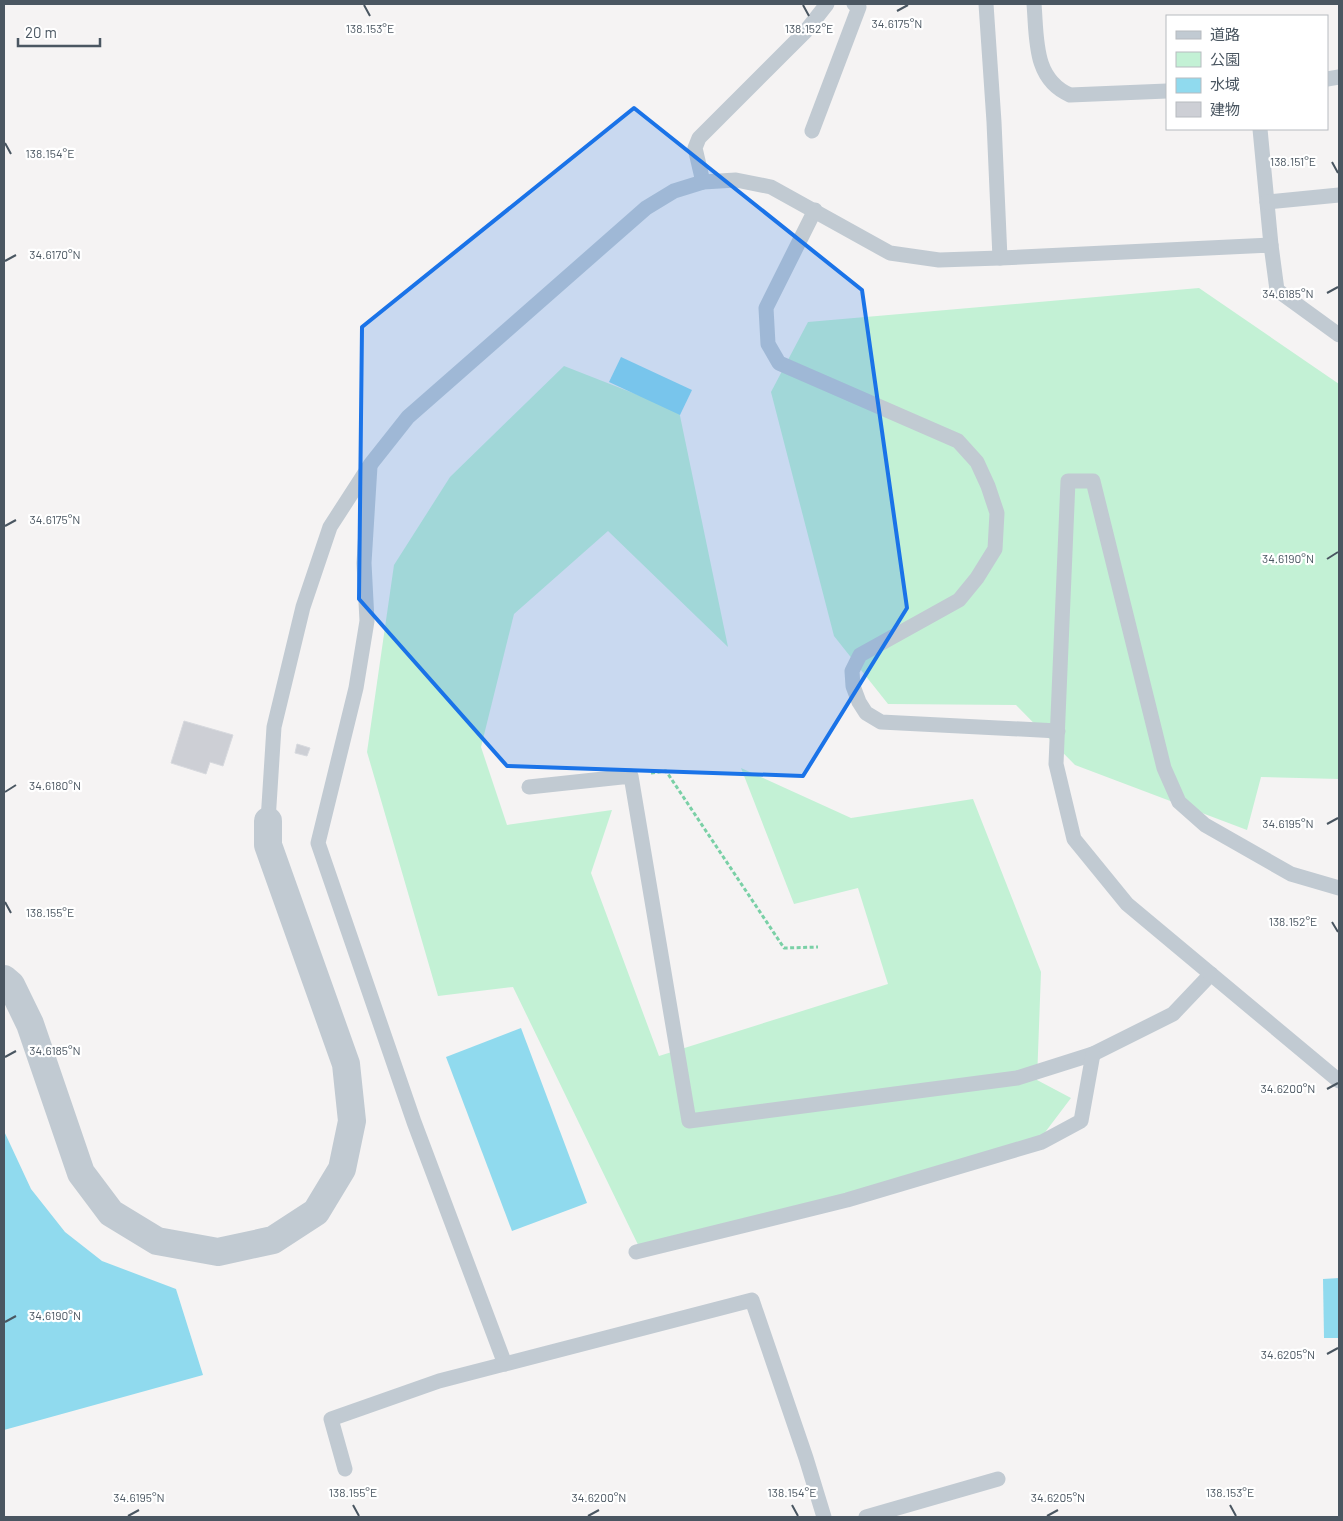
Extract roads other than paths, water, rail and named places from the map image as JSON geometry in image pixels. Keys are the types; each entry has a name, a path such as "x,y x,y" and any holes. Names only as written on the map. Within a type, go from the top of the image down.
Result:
{"street":[{"path":"4,979 11,986 30,1024 81,1173 112,1213 157,1241 218,1252 273,1240 316,1212 342,1170 352,1121 346,1064 268,845 268,821"}],"lane":[{"path":"703,182 695,148 699,138 805,32 827,4"},
{"path":"812,131 859,7 854,4"},
{"path":"986,4 1000,258"},
{"path":"1034,4 1040,62 1048,79 1058,90 1070,95 1166,91"},
{"path":"1260,130 1277,290 1339,335"},
{"path":"268,821 274,727 303,607 330,527 370,465 408,417 646,208 674,191 703,182 736,180 772,187 890,253 939,260 1271,245"},
{"path":"1267,202 1339,195"},
{"path":"815,210 766,308 768,344 779,363 958,441 977,462 988,486 996,514 995,549 977,578 959,600 860,655 852,671 853,686 859,702 866,714 881,722 1058,731"},
{"path":"370,465 364,563 367,621 356,688 318,843 414,1122 505,1364"},
{"path":"1339,888 1291,874 1205,825 1179,802 1164,768 1093,481 1068,482 1056,764 1074,839 1127,904 1339,1081"},
{"path":"529,787 631,776 689,1121 1017,1078 1093,1054 1173,1014 1211,974"},
{"path":"636,1252 847,1200 1042,1142 1081,1121 1093,1054"},
{"path":"345,1469 331,1418 439,1381 752,1300 824,1517"},
{"path":"866,1517 998,1479"}],"water":[{"path":"621,357 692,390 680,415 609,382"},
{"path":"521,1028 587,1203 512,1231 446,1057"},
{"path":"4,1131 31,1189 65,1232 102,1261 176,1289 203,1375 4,1430"},
{"path":"1339,1278 1339,1338 1324,1338 1323,1279"}]}
